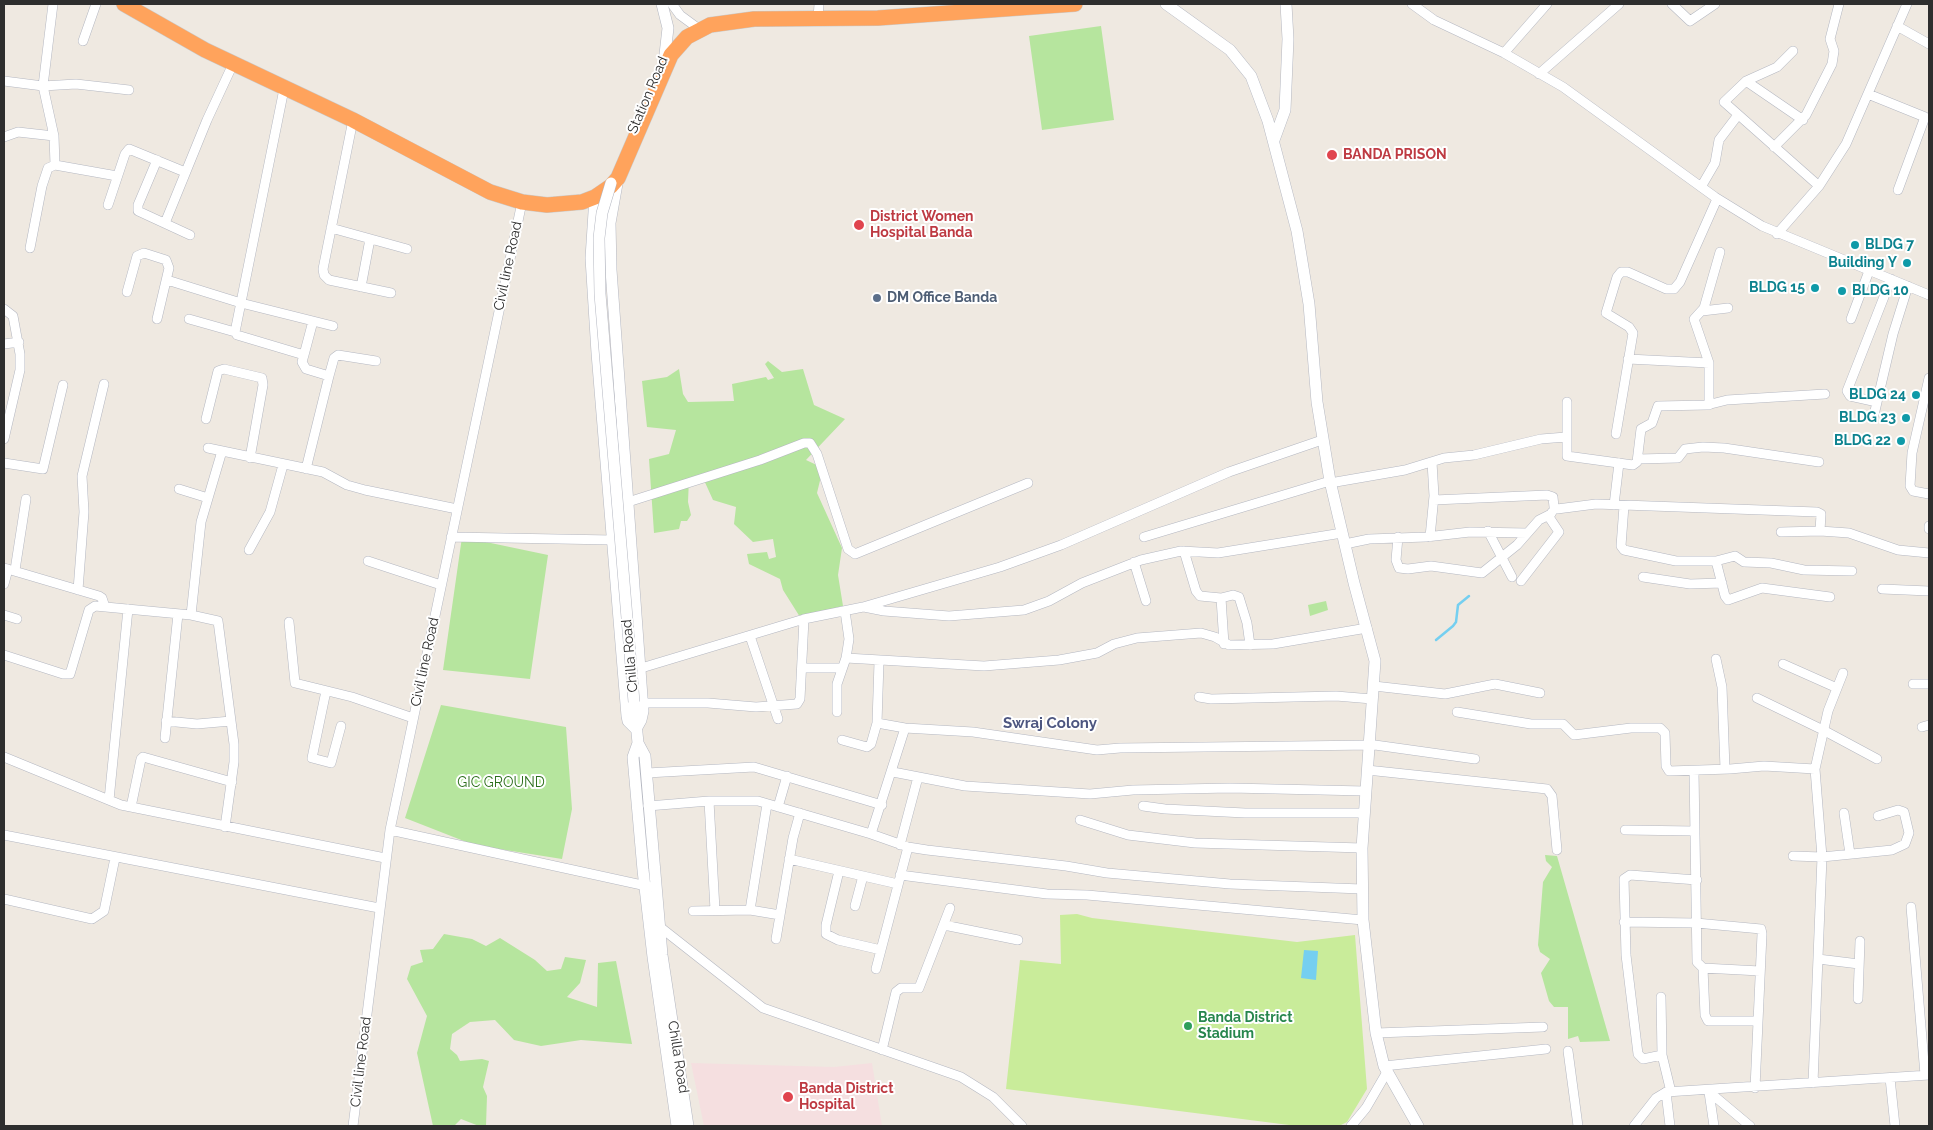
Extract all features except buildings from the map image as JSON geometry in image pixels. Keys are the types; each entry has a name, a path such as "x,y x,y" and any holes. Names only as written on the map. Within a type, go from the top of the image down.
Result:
{"highway":[{"path":"124,4 233,64 353,120 490,192 522,202 564,205 595,197 615,181 672,55 679,44 699,30 724,22 819,11 925,15 1075,4"}],"main road":[{"name":"Station Road","path":"615,181 664,62 668,28 662,4"},
{"path":"1166,4 1211,34 1242,62 1260,98 1274,140 1303,263 1322,440 1344,539 1375,655 1365,790 1362,889 1363,920 1376,1033 1386,1069 1418,1126"},
{"path":"1274,140 1285,110 1288,39 1286,4"},
{"path":"615,181 610,224 611,270 628,502 638,669 638,703"},
{"name":"Chilla Road","path":"615,181 602,213 599,238 600,294 638,703 636,729 638,743 645,756 647,773 650,887 660,927 688,1126"},
{"path":"595,197 591,236 592,293 627,716 628,721 636,729"},
{"path":"638,743 633,757 677,1126"}],"street":[{"path":"54,4 43,86 54,136 55,165"},
{"path":"83,41 96,4"},
{"path":"672,4 680,15 699,30"},
{"path":"1412,4 1434,20 1504,54 1563,87 1717,199 1777,234 1929,295"},
{"path":"1504,54 1547,4"},
{"path":"1539,74 1619,4"},
{"path":"1672,4 1690,21 1715,4"},
{"path":"1774,147 1803,120 1832,64 1834,51 1830,40 1839,4"},
{"path":"1777,234 1819,186 1846,144 1907,4"},
{"path":"1897,26 1929,44"},
{"path":"1793,51 1776,66 1746,81 1724,100 1738,115 1819,186"},
{"path":"165,223 185,172 233,64"},
{"path":"4,81 43,86 76,84 129,90"},
{"path":"1746,81 1803,120"},
{"path":"235,332 284,89"},
{"path":"1868,94 1925,117 1898,190"},
{"path":"1701,187 1715,164 1718,140 1738,115"},
{"path":"353,120 323,269 324,276 329,280 392,293"},
{"path":"4,137 18,132 54,136"},
{"path":"108,204 125,154 129,149 185,172"},
{"path":"157,160 137,208 140,213 190,234"},
{"path":"30,248 42,186 48,168 55,165 117,176"},
{"path":"1616,434 1632,329 1610,317 1606,310 1617,277 1621,272 1628,272 1666,289 1674,289 1680,282 1717,199"},
{"name":"Civil line Road","path":"354,1126 385,858 390,830 522,202"},
{"path":"331,228 407,249"},
{"path":"361,287 370,239"},
{"path":"1702,311 1720,252"},
{"path":"126,292 135,260 140,254 166,260 169,268 157,319"},
{"path":"1851,319 1869,271"},
{"path":"1877,402 1850,396 1847,391 1891,279"},
{"path":"167,280 241,303 333,326"},
{"path":"1874,415 1893,334 1908,286"},
{"path":"1709,405 1708,363 1694,322 1696,316 1702,311 1728,308"},
{"path":"4,309 13,316 19,342 20,370 8,399 4,439"},
{"path":"189,319 235,332 237,335 304,356"},
{"path":"313,321 302,362 306,369 330,376"},
{"path":"4,344 19,342"},
{"path":"306,469 334,358 338,354 376,361"},
{"path":"1628,359 1708,363"},
{"path":"206,419 218,371 224,369 262,378 263,385 250,458"},
{"path":"1929,378 1912,453 1910,486 1913,491 1929,494"},
{"path":"78,590 84,512 82,476 104,384"},
{"path":"4,463 43,469 63,385"},
{"path":"1567,402 1566,453 1570,457 1636,464 1641,429 1652,423 1658,406 1709,405 1727,400 1825,394"},
{"path":"1144,537 1330,482 1405,470 1444,458 1474,455 1542,439 1566,437"},
{"path":"638,669 804,619 863,607 1009,564 1061,544 1229,472 1322,440"},
{"path":"628,502 760,460 804,443 810,443 817,454 848,549 855,554 1028,484"},
{"path":"1638,459 1678,458 1685,449 1698,447 1724,448 1819,462"},
{"path":"208,448 322,472 347,485 365,490 457,509"},
{"path":"192,615 198,536 222,451"},
{"path":"1430,537 1434,500 1432,462"},
{"path":"1614,505 1620,463"},
{"path":"249,550 270,512 283,465"},
{"path":"179,489 208,498"},
{"path":"1434,500 1548,495 1552,498 1556,508"},
{"path":"4,584 26,499"},
{"path":"1398,538 1396,560 1399,568 1431,566 1482,573 1501,559 1539,520 1549,515 1556,508 1593,504 1817,512 1821,514 1820,531"},
{"path":"1624,506 1622,549 1676,561 1716,561 1738,557 1744,562 1771,563 1804,570 1852,571"},
{"path":"1488,531 1501,559 1516,579 1559,532 1549,515"},
{"path":"863,607 884,611 949,616 1024,610 1049,601 1082,583 1134,562 1184,551 1218,552 1344,539 1430,537 1488,531 1527,533"},
{"path":"1782,532 1820,531 1849,533 1898,550 1929,553"},
{"path":"451,537 612,540"},
{"path":"1184,551 1197,594 1204,597 1220,598 1233,595 1239,597 1248,624 1250,645"},
{"path":"368,561 441,585"},
{"path":"1716,561 1728,600 1762,588 1830,597"},
{"path":"1134,562 1146,601"},
{"path":"9,569 102,598 105,607"},
{"path":"1643,577 1690,584 1722,583"},
{"path":"1882,589 1929,591"},
{"path":"1220,598 1224,644"},
{"path":"4,654 63,674 70,674 88,610 94,606 213,618 220,625 234,762 225,827"},
{"path":"109,800 128,609"},
{"path":"837,712 837,684 846,658 849,639 845,611"},
{"path":"164,738 178,614"},
{"path":"4,615 17,619"},
{"path":"638,703 708,703 756,707 797,704 800,702 804,619"},
{"path":"290,622 295,683 413,718"},
{"path":"846,658 879,662 984,666 1058,660 1096,653 1121,641 1201,634 1214,637 1224,644 1250,645 1290,642 1367,628"},
{"path":"750,636 778,719"},
{"path":"1716,658 1722,687 1725,769"},
{"path":"842,740 870,746 876,722 879,662"},
{"path":"1783,664 1837,688"},
{"path":"802,668 842,668"},
{"path":"1813,1083 1822,857 1815,769 1830,707 1843,673"},
{"path":"1374,686 1445,694 1495,684 1540,693"},
{"path":"1913,684 1929,684"},
{"path":"326,691 312,758 331,763 341,726"},
{"path":"1199,697 1215,699 1336,696 1372,699"},
{"path":"1758,698 1824,730 1877,759"},
{"path":"1457,712 1531,724 1563,724 1574,735 1631,728 1660,728 1665,733 1667,769 1694,771 1764,766 1815,769"},
{"path":"166,720 197,724 231,721"},
{"path":"876,722 905,728 972,732 1096,750 1120,748 1368,745 1475,759"},
{"path":"871,834 893,772 905,728"},
{"path":"4,757 109,800 131,807 385,858"},
{"path":"131,807 143,757 232,782"},
{"path":"647,773 754,767 882,805"},
{"path":"1367,770 1547,789 1552,796 1557,850"},
{"path":"1694,771 1697,962 1704,968 1760,971"},
{"path":"893,772 990,789 1090,794 1133,790 1230,788 1365,790"},
{"path":"778,807 787,776"},
{"path":"876,969 899,880 918,777"},
{"path":"648,806 746,800 800,813 904,846 1066,866 1107,873 1230,884 1362,889"},
{"path":"709,801 715,910"},
{"path":"750,910 767,804"},
{"path":"1143,806 1165,810 1245,813 1364,813"},
{"path":"1793,856 1822,857 1892,850 1904,844 1909,833 1904,812 1898,810 1878,816"},
{"path":"776,939 789,858 800,813"},
{"path":"1844,813 1850,854"},
{"path":"1080,820 1128,835 1195,843 1362,848"},
{"path":"390,830 650,887"},
{"path":"1625,830 1695,831"},
{"path":"4,835 379,908"},
{"path":"4,899 92,919 104,911 115,858"},
{"path":"789,858 863,876 899,880 1363,920"},
{"path":"839,871 826,926 826,934 838,940 881,950"},
{"path":"855,906 863,876"},
{"path":"1662,1055 1643,1059 1638,1054 1630,1003 1623,883 1626,876 1697,880"},
{"path":"1635,1125 1656,1098 1668,1092 1755,1088 1927,1075 1926,1032 1911,907"},
{"path":"882,1050 896,992 902,988 919,988 950,908"},
{"path":"693,911 750,910 780,914"},
{"path":"1624,922 1696,923 1761,929 1755,1088"},
{"path":"944,925 1018,940"},
{"path":"660,927 763,1008 961,1077 979,1086 1022,1126"},
{"path":"1858,999 1860,941"},
{"path":"1818,959 1859,964"},
{"path":"1704,968 1705,1015 1708,1021 1757,1021"},
{"path":"1662,997 1662,1055 1668,1092 1670,1126"},
{"path":"1376,1033 1543,1027"},
{"path":"1351,1126 1366,1108 1386,1069 1546,1050"},
{"path":"1568,1051 1578,1126"},
{"path":"1890,1078 1895,1126"},
{"path":"1708,1091 1714,1126"},
{"path":"1708,1091 1750,1126"}],"shaded area":[{"name":"Banda District Hospital","path":"691,1063 834,1067 872,1063 882,1126 704,1126"}],"green space":[{"path":"1101,26 1114,120 1042,130 1029,36"},
{"path":"768,361 782,372 803,369 814,405 845,419 806,460 823,468 817,493 842,548 838,575 843,606 800,617 783,590 780,579 749,564 747,554 767,552 769,559 776,557 773,539 753,542 734,524 736,507 713,500 703,478 689,479 688,502 691,515 687,521 681,521 679,529 654,533 649,459 669,454 676,430 647,427 642,381 667,377 679,369 683,394 688,402 734,401 732,384 766,377 768,380 774,378 765,364"},
{"path":"462,537 548,555 530,679 443,670"},
{"path":"1326,601 1328,610 1310,616 1308,605"},
{"name":"GIC GROUND","path":"441,705 566,727 572,809 562,859 474,845 405,818"},
{"path":"1545,855 1557,856 1610,1041 1580,1042 1578,1036 1568,1039 1568,1007 1554,1007 1549,1001 1541,973 1550,959 1540,952 1538,945 1543,882 1552,867 1546,861"},
{"name":"Banda District Stadium","path":"1077,914 1092,918 1297,942 1355,935 1367,1089 1347,1122 1339,1126 1297,1126 1006,1089 1020,960 1061,964 1060,915"},
{"path":"444,934 472,939 486,946 500,938 535,960 547,971 561,969 565,957 586,960 580,983 567,997 597,1007 598,963 616,961 632,1044 581,1040 541,1046 514,1040 495,1020 470,1022 452,1034 450,1049 457,1055 460,1061 482,1059 489,1061 483,1087 487,1096 486,1126 479,1126 461,1119 454,1126 433,1126 417,1053 427,1016 407,979 411,966 423,962 420,950 433,949"}],"water":[{"path":"1304,950 1318,951 1316,980 1301,978"}],"waterway":[{"path":"1436,640 1453,626 1456,622 1458,605 1469,596"}],"place":[{"name":"BANDA PRISON","path":"1332,155"},
{"name":"District Women Hospital Banda","path":"859,225"},
{"name":"BLDG 7","path":"1855,245"},
{"name":"Building Y","path":"1907,263"},
{"name":"BLDG 15","path":"1815,288"},
{"name":"BLDG 10","path":"1842,291"},
{"name":"DM Office Banda","path":"877,298"},
{"name":"BLDG 24","path":"1916,395"},
{"name":"BLDG 23","path":"1906,418"},
{"name":"BLDG 22","path":"1901,441"},
{"name":"Banda District Stadium","path":"1188,1026"},
{"name":"Banda District Hospital","path":"788,1097"}],"district":[{"name":"Swraj Colony","path":"1050,723"}]}
